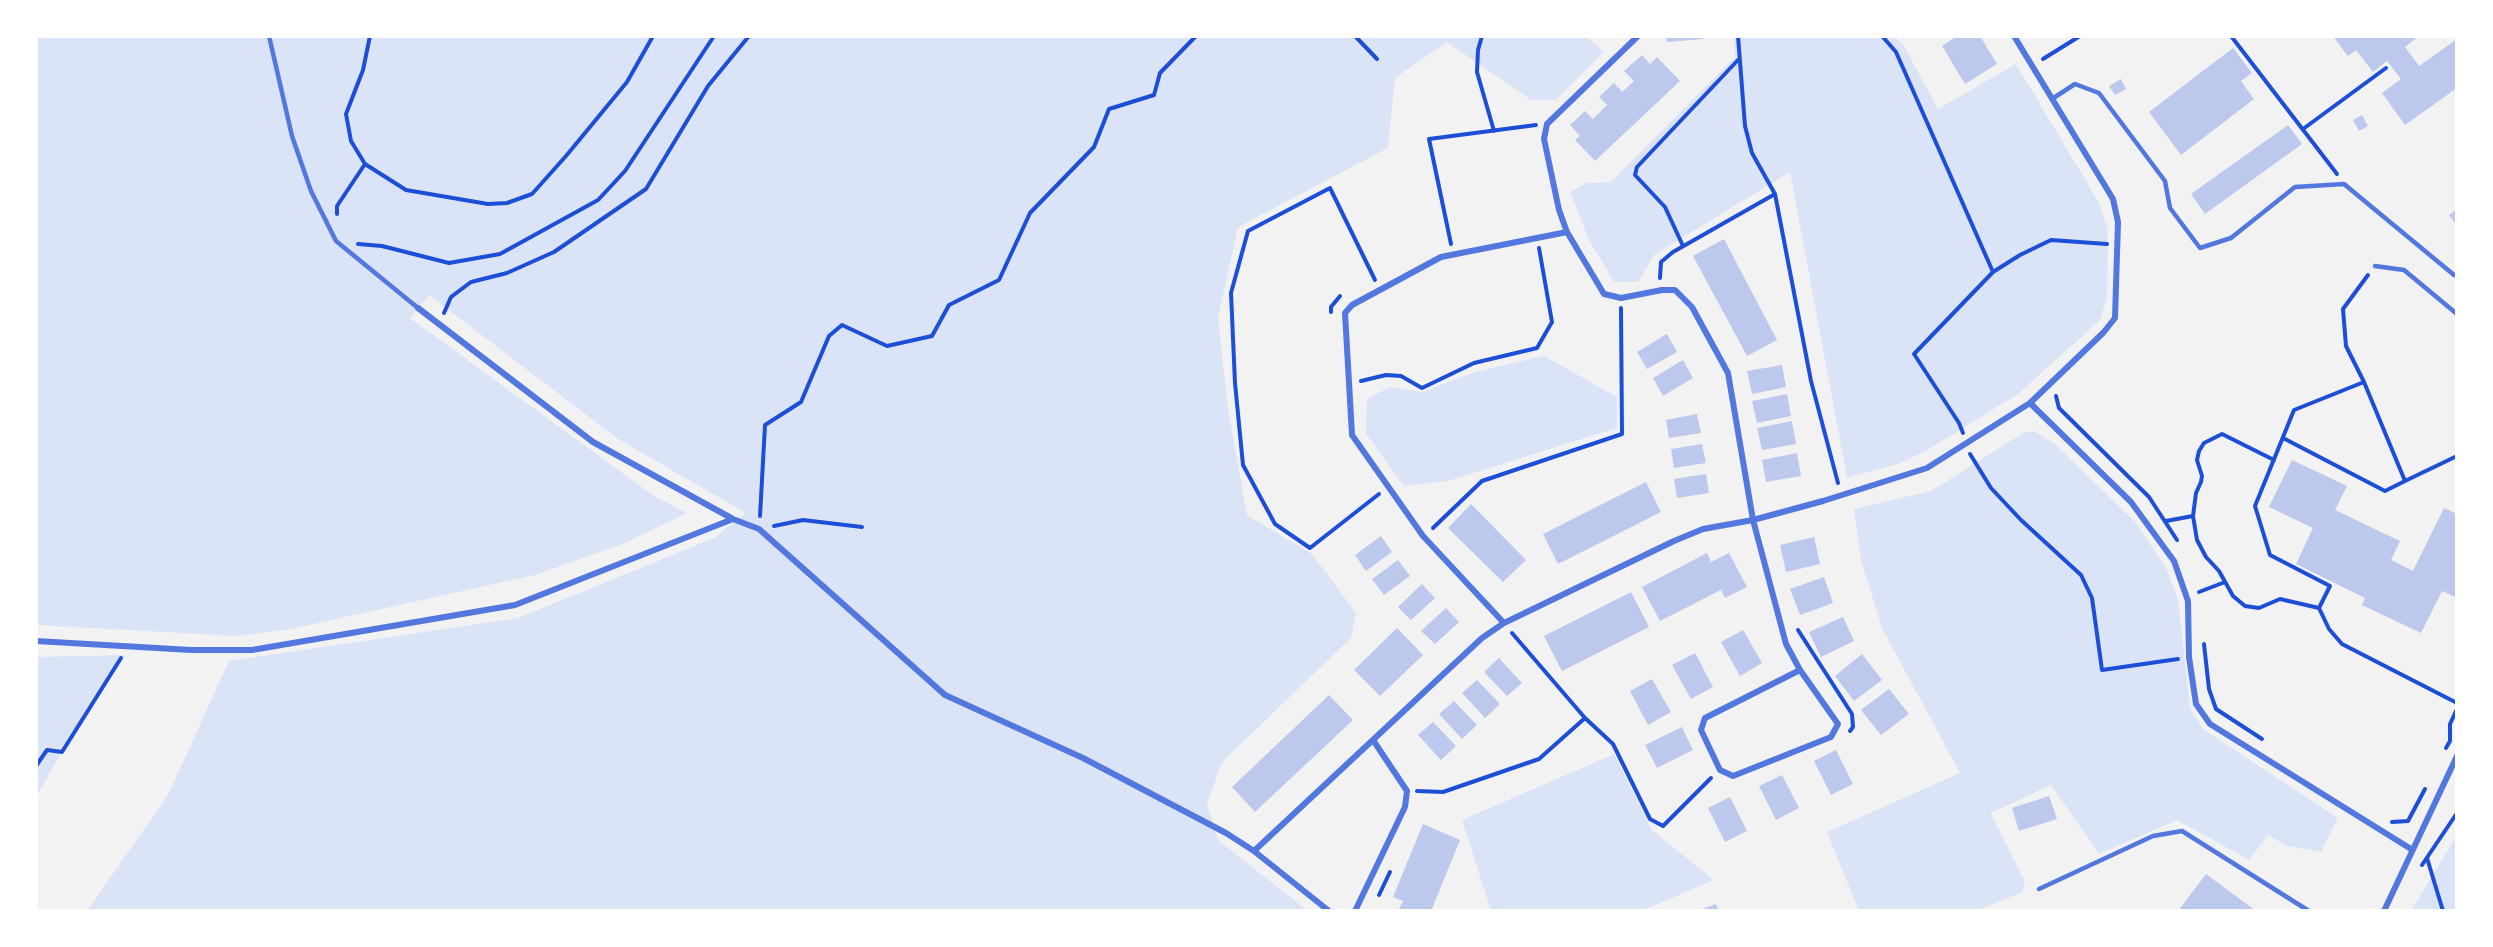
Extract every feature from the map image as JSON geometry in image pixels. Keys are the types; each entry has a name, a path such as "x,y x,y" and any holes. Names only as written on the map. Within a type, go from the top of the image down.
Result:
{"street":[{"path":"1638,36 1547,124 1544,139 1559,210 1568,232 1604,294 1621,298 1675,291 1692,307 1728,373 1753,520 1786,644 1800,670 1838,724 1831,736 1733,776 1720,770 1701,730 1705,718 1800,670"},
{"path":"1254,851 1482,638 1504,623 1703,529 1753,520 1927,468 2030,403 2103,333 2115,318 2118,222 2113,199 2014,36"},
{"path":"1504,623 1423,536 1352,435 1345,313 1352,305 1441,257 1568,232"},
{"path":"418,308 593,442 733,519 759,529 945,695 1083,758 1226,833 1254,851 1329,911"},
{"path":"2030,403 2131,502 2174,561 2188,601 2189,657 2196,704 2210,724 2411,849"},
{"path":"36,641 191,650 252,650 515,605 733,519"},
{"path":"1355,911 1405,807 1407,791 1373,740"},
{"path":"2384,911 2411,849 2457,756"}],"lane":[{"path":"269,36 292,135 311,191 336,241 418,308"},
{"path":"2052,99 2075,84 2099,93 2165,181 2170,208 2200,248 2231,238 2295,186 2344,184 2454,275"},
{"path":"2375,266 2404,270 2457,314"},
{"path":"2039,889 2153,836 2182,831 2309,911"}],"path":[{"path":"370,36 363,70 346,114 351,141 365,164 406,190 488,204 507,203 532,194 627,82 653,36"},
{"path":"365,164 337,206 336,241 381,246 449,263 500,254 598,200 625,171 714,36"},
{"path":"439,324 451,297 471,282 507,273 554,252 646,189 708,86 749,36"},
{"path":"862,527 803,520 759,529 765,425 801,402 829,336 842,325 887,345 932,336 949,305 999,279 1030,213 1094,147 1109,109 1154,95 1160,73 1196,36"},
{"path":"1355,36 1377,59"},
{"path":"1482,36 1478,50 1477,72 1494,131"},
{"path":"1738,36 1738,60 1745,126 1752,153 1775,194 1811,381 1841,495"},
{"path":"1882,36 1896,52 1993,272"},
{"path":"2040,61 2080,36"},
{"path":"2234,37 2344,184"},
{"path":"2035,52 2045,69"},
{"path":"1683,246 1665,207 1635,175 1637,167 1738,60"},
{"path":"2303,129 2386,68"},
{"path":"1530,126 1538,118"},
{"path":"1453,253 1429,140 1547,124"},
{"path":"1530,126 1532,137"},
{"path":"1380,289 1330,188 1248,231 1231,293 1235,383 1243,465 1275,524 1310,548 1389,487"},
{"path":"1662,291 1659,272 1661,262 1683,246 1775,194"},
{"path":"1349,384 1386,375 1401,376 1422,388 1474,363 1537,348 1552,322 1537,238"},
{"path":"1440,246 1461,240"},
{"path":"1966,444 1959,423 1914,354 1993,272 2020,255 2052,240 2118,245"},
{"path":"1538,246 1545,245"},
{"path":"2375,266 2343,309 2346,346 2364,382 2405,481"},
{"path":"1365,283 1383,273"},
{"path":"1332,318 1331,307 1337,298 1346,293"},
{"path":"1423,536 1482,481 1622,434 1621,298"},
{"path":"1613,310 1632,308"},
{"path":"2319,608 2330,586 2270,555 2255,506 2294,410 2364,382"},
{"path":"2063,389 2055,397 2059,408 2149,497 2178,541"},
{"path":"2054,426 2066,415"},
{"path":"2274,460 2222,434 2204,443 2197,460 2202,476 2196,493 2193,516 2197,540 2233,596 2244,606 2259,608 2280,599 2319,608"},
{"path":"2283,438 2385,491 2457,456"},
{"path":"1961,458 1978,447"},
{"path":"1970,453 1991,488 2021,520 2081,575 2092,598 2102,670 2189,657 2204,651"},
{"path":"1372,484 1385,502"},
{"path":"2166,521 2193,516"},
{"path":"2196,582 2200,604"},
{"path":"2199,592 2225,582"},
{"path":"2319,608 2329,629 2342,644 2457,703"},
{"path":"1796,624 1799,634 1852,714 1853,727 1845,737"},
{"path":"1504,637 1522,627"},
{"path":"1511,632 1585,718 1613,744 1650,819 1662,826 1720,770"},
{"path":"2203,639 2209,689 2216,709 2264,740"},
{"path":"36,766 47,750 62,752 124,655 125,646"},
{"path":"2445,750 2450,741 2450,724 2457,709"},
{"path":"1407,791 1443,792 1539,759 1585,718"},
{"path":"2384,817 2393,823 2408,821 2430,779"},
{"path":"1416,781 1420,791 1419,798"},
{"path":"2421,868 2457,813"},
{"path":"2426,858 2443,911"},
{"path":"1375,902 1392,867"}],"shaded area":[{"path":"36,36 1586,36 1604,52 1556,100 1531,100 1447,42 1395,78 1388,148 1238,227 1218,318 1228,409 1247,515 1312,554 1356,613 1351,638 1222,762 1207,804 1218,840 1308,911 87,911 168,795 229,661 518,618 714,538 746,513 618,439 429,295 410,318 654,496 687,513 625,543 535,575 286,630 237,636 36,625"},
{"path":"1734,36 1894,36 1904,46 1938,109 2016,64 2098,201 2108,229 2107,298 2100,320 2018,394 1926,451 1898,464 1847,478 1790,172 1654,255 1638,282 1614,282 1589,240 1570,192 1587,183 1611,182 1735,57"},
{"path":"1544,356 1617,397 1617,428 1448,481 1404,486 1366,434 1367,399 1390,387 1422,392 1475,372"},
{"path":"2034,431 2055,444 2136,523 2166,568 2178,599 2190,708 2203,729 2338,818 2321,852 2287,846 2268,835 2249,860 2177,820 2099,854 2051,785 1991,813 2025,881 2022,892 1976,911 1859,911 1827,832 1960,773 1882,628 1861,560 1854,509 1931,491 2023,433"},
{"path":"124,655 62,752 36,797 36,657"},
{"path":"1614,754 1652,830 1714,880 1641,911 1491,911 1462,820"},
{"path":"2457,834 2457,911 2411,911 2445,855"}],"building":[{"path":"1666,36 1703,36 1703,39 1667,42"},
{"path":"1957,36 1980,36 1997,64 1965,84 1942,46"},
{"path":"2333,36 2419,36 2405,47 2419,66 2457,39 2457,88 2405,125 2382,93 2401,79 2387,61 2373,72 2356,50 2348,56"},
{"path":"2233,48 2252,73 2241,81 2254,99 2181,155 2149,112"},
{"path":"1642,55 1650,64 1657,57 1680,81 1595,161 1575,140 1580,136 1570,125 1585,111 1593,119 1607,105 1599,97 1614,83 1622,92 1634,81 1624,71"},
{"path":"2121,79 2126,89 2115,95 2109,86"},
{"path":"2362,115 2368,126 2359,131 2353,120"},
{"path":"2288,125 2302,144 2205,214 2191,194"},
{"path":"2457,209 2457,226 2449,215"},
{"path":"1724,239 1777,340 1747,356 1693,256"},
{"path":"1667,334 1677,352 1647,369 1637,352"},
{"path":"1683,360 1693,378 1663,396 1653,378"},
{"path":"1782,365 1786,387 1752,394 1747,371"},
{"path":"1787,394 1791,416 1757,423 1752,401"},
{"path":"1697,414 1701,433 1669,438 1666,420"},
{"path":"1792,421 1796,444 1762,450 1757,428"},
{"path":"1702,444 1706,463 1674,468 1671,449"},
{"path":"1797,453 1801,476 1766,482 1762,460"},
{"path":"2292,460 2347,486 2335,510 2400,541 2391,560 2413,571 2444,508 2457,514 2457,598 2442,591 2421,633 2362,605 2365,598 2296,564 2313,528 2269,507"},
{"path":"1706,474 1709,493 1677,498 1674,479"},
{"path":"1646,482 1661,512 1558,564 1543,534"},
{"path":"1471,504 1526,560 1503,582 1448,528"},
{"path":"1381,536 1392,552 1366,571 1355,555"},
{"path":"1814,537 1820,564 1786,572 1780,545"},
{"path":"1707,553 1711,562 1729,553 1747,587 1725,598 1721,590 1660,621 1642,587"},
{"path":"1398,560 1410,576 1384,595 1372,579"},
{"path":"1824,577 1833,603 1800,615 1790,589"},
{"path":"1422,584 1435,598 1411,620 1398,607"},
{"path":"1631,592 1649,627 1562,671 1544,636"},
{"path":"1446,608 1459,622 1435,644 1421,631"},
{"path":"1843,617 1854,641 1821,657 1809,632"},
{"path":"1397,628 1423,655 1380,696 1354,670"},
{"path":"1743,630 1762,663 1740,676 1721,642"},
{"path":"1695,653 1713,687 1691,699 1672,665"},
{"path":"1862,654 1882,680 1854,701 1835,676"},
{"path":"1499,658 1522,683 1507,696 1484,672"},
{"path":"1652,679 1671,712 1648,725 1630,691"},
{"path":"1477,680 1500,704 1485,718 1462,693"},
{"path":"1889,689 1909,714 1881,735 1861,710"},
{"path":"1329,695 1353,720 1255,812 1232,787"},
{"path":"1454,701 1477,725 1462,739 1439,714"},
{"path":"1433,722 1456,746 1441,760 1418,735"},
{"path":"1682,727 1693,750 1657,768 1645,745"},
{"path":"1836,750 1853,784 1831,795 1814,761"},
{"path":"1782,775 1799,808 1776,820 1759,786"},
{"path":"2049,796 2057,819 2019,831 2012,808"},
{"path":"1730,797 1747,831 1725,842 1708,808"},
{"path":"1423,824 1460,840 1431,911 1398,911 1403,901 1393,897"},
{"path":"2206,874 2256,911 2178,911"},
{"path":"1716,904 1719,911 1697,911"}]}
